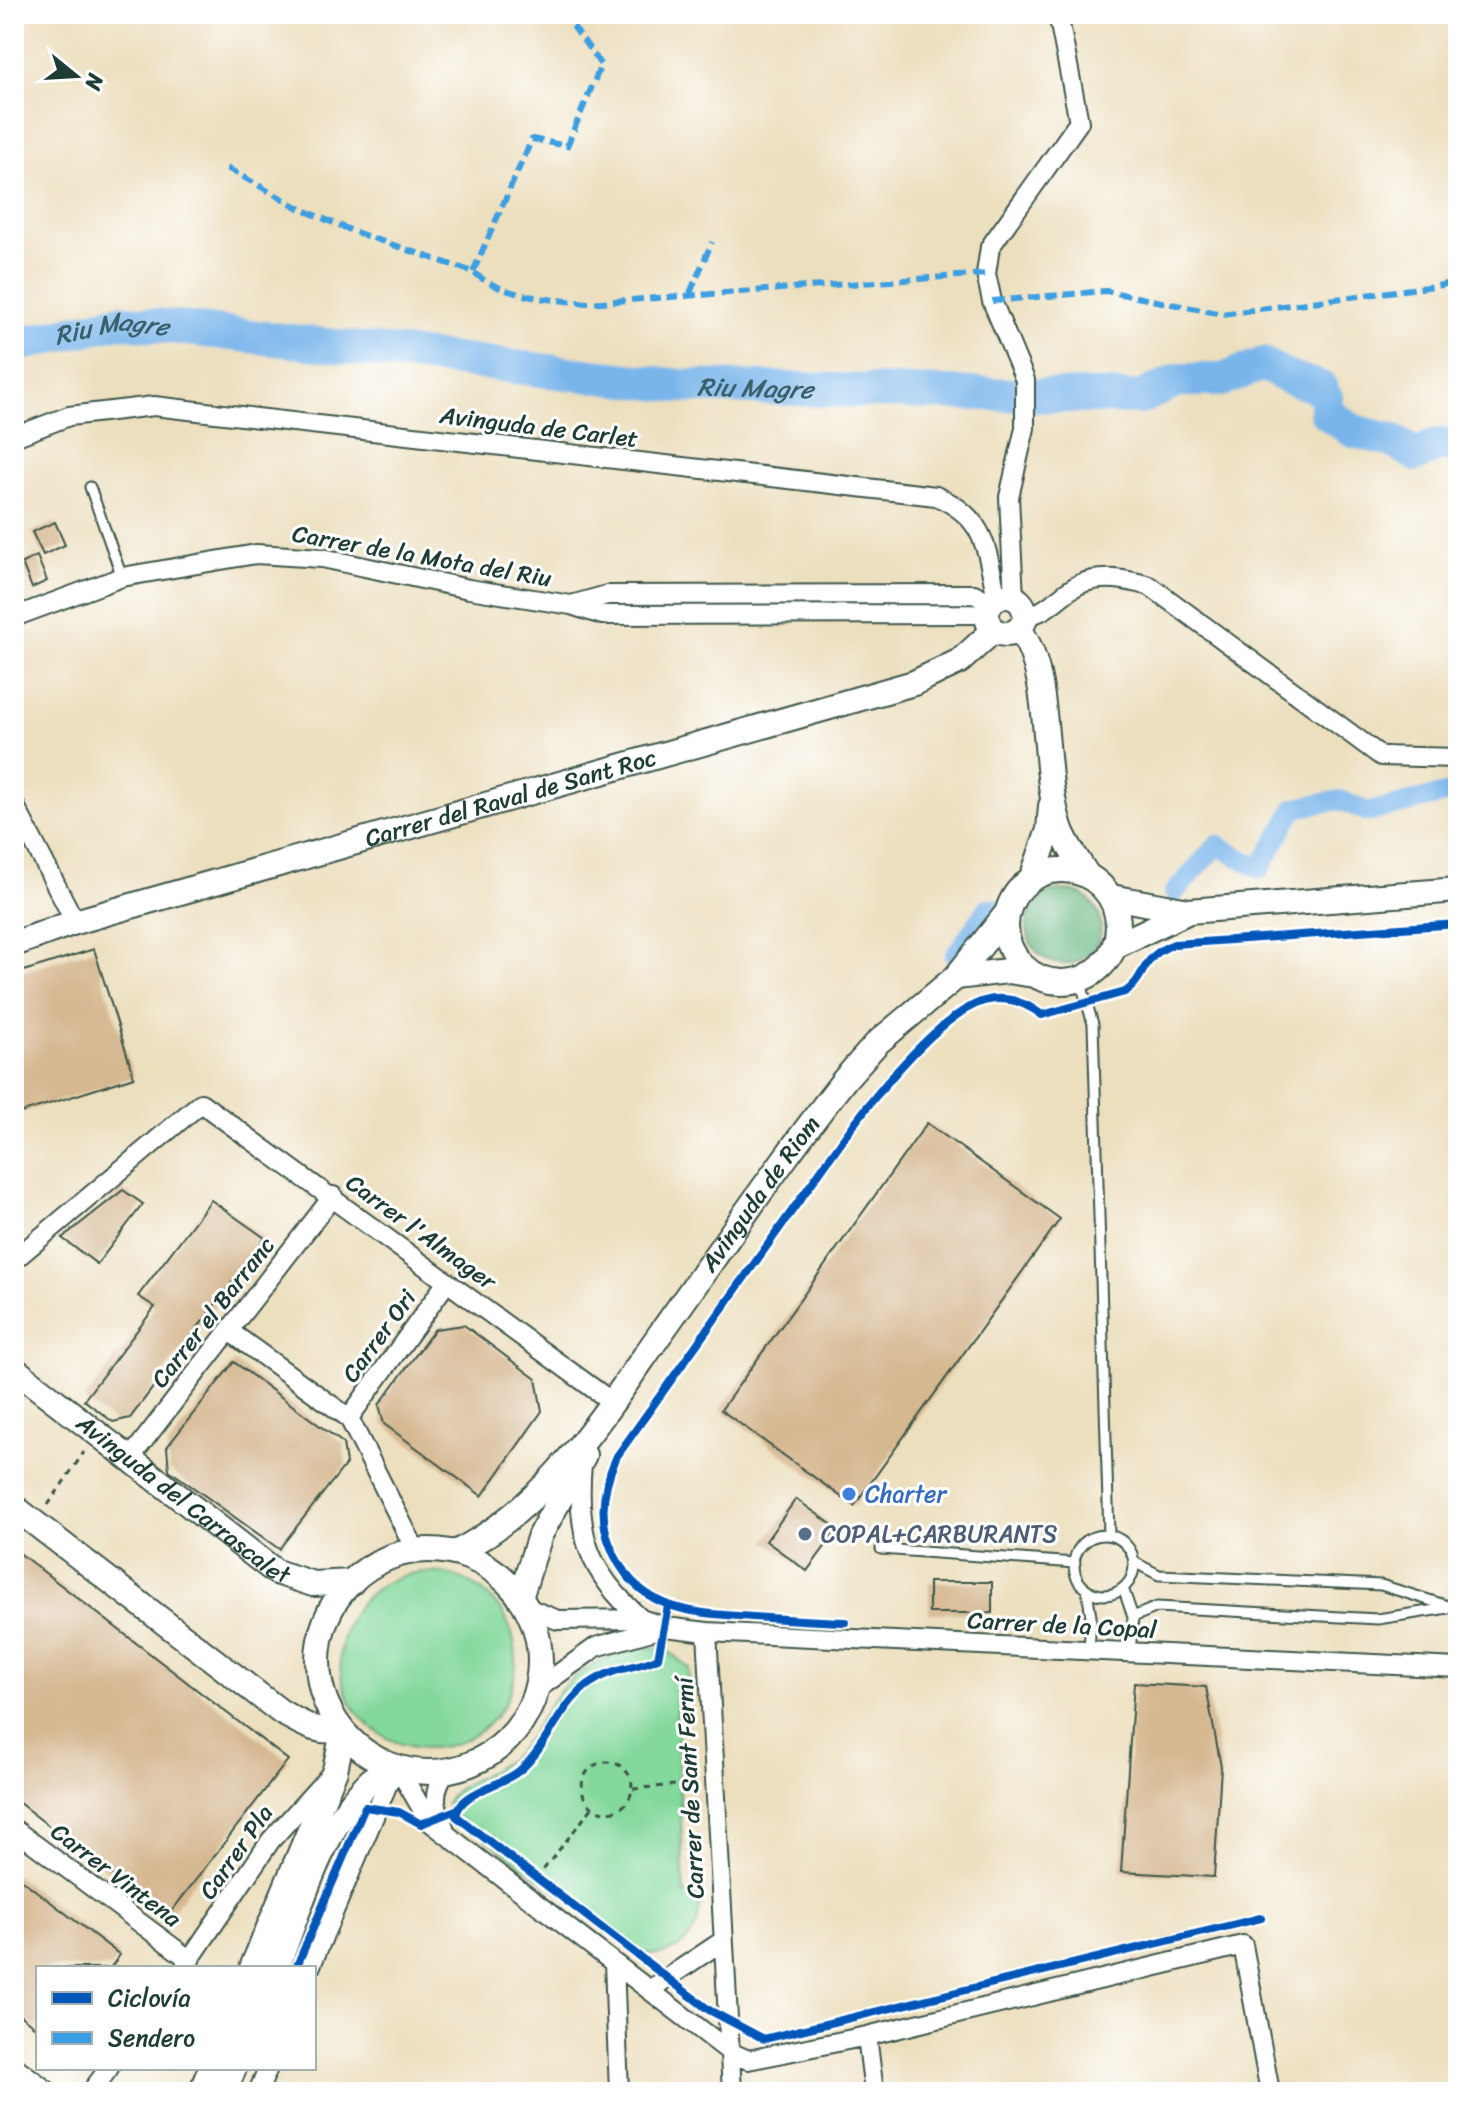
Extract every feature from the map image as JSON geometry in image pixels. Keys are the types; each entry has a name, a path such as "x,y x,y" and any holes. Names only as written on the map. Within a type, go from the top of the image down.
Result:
{"street":[{"path":"1058,14 1079,122 990,247 986,274 992,301 1025,380 1026,418 1009,497 1004,613 1035,658 1052,791 1060,828 1087,875 1111,897 1189,911 1458,890"},
{"name":"Avinguda de Carlet","path":"14,437 69,416 154,406 936,496 969,514 976,526 1004,613"},
{"name":"Carrer de la Mota del Riu","path":"14,617 122,577 256,554 322,558 469,589 571,605 607,595 974,594 1004,613"},
{"path":"1004,613 1046,609 1080,584 1117,578 1150,586 1381,756 1458,758"},
{"name":"Carrer del Raval de Sant Roc","path":"14,944 75,922 914,683 960,661 1004,613"},
{"path":"1032,878 1049,830 1052,791"},
{"path":"14,804 75,922"},
{"path":"1034,975 1010,948 1007,913 1021,887 1032,878 1050,871 1069,869 1087,875"},
{"path":"956,977 1008,971 1064,983 1080,980 1107,961 1115,946 1119,930 1111,897"},
{"path":"1115,946 1189,911"},
{"name":"Avinguda de Riom","path":"455,1553 478,1542 519,1512 591,1431 845,1079 877,1043 956,977 1007,913"},
{"name":"Carrer l'Almager","path":"14,1260 201,1103 333,1196 612,1402"},
{"name":"Carrer el Barranc","path":"131,1457 333,1196"},
{"name":"Carrer Ori","path":"349,1418 447,1282"},
{"path":"229,1331 349,1418 416,1551"},
{"name":"Avinguda del Carrascalet","path":"19,1377 131,1457 276,1572 313,1584 352,1582"},
{"name":"Avinguda de Riom","path":"524,1603 540,1535 582,1461 591,1431"},
{"name":"Carrer de la Copal","path":"582,1461 580,1519 590,1556 609,1588 641,1619"},
{"path":"14,1507 281,1712 334,1730 394,1767 445,1771 476,1762 503,1744 518,1728 536,1690 539,1648 524,1603 492,1569 455,1553 416,1551 381,1561 352,1582 329,1615 319,1654 323,1693 334,1730 335,1770 253,1966"},
{"name":"Carrer de la Copal","path":"524,1603 558,1620 641,1619 665,1627 707,1632 1458,1668"},
{"name":"Carrer de la Copal","path":"536,1690 555,1673 596,1647 641,1631 665,1627"},
{"name":"Carrer de Sant Fermí","path":"707,1632 721,1942 732,2092"},
{"path":"394,1767 429,1821 448,1837 730,2052 748,2060 867,2036 1243,1945 1270,2092"},
{"path":"277,1966 338,1821 360,1789 394,1767"},
{"path":"311,1966 394,1767"},
{"name":"Carrer Pla","path":"187,1964 271,1840 335,1770"},
{"path":"445,1771 435,1789 434,1803 448,1837"},
{"name":"Carrer Vintena","path":"14,1829 187,1964"},
{"path":"649,1990 721,1942"},
{"path":"614,1963 619,2092"},
{"path":"867,2036 874,2092"},
{"path":"14,2066 49,2092"},
{"path":"91,2092 108,2070"},
{"path":"201,2092 210,2070"},
{"path":"224,2092 233,2070"},
{"path":"258,2092 267,2070"}],"lane":[{"path":"90,487 122,577"},
{"path":"1080,980 1093,1024 1109,1535"},
{"path":"1109,1535 1126,1544 1134,1562 1130,1581 1123,1588 1105,1595 1087,1589 1080,1582 1075,1563 1082,1545 1090,1539 1109,1535"},
{"path":"881,1549 1075,1563"},
{"path":"1133,1617 1157,1607 1378,1619 1451,1607 1381,1585 1159,1575 1134,1562"},
{"path":"1123,1588 1133,1617 1130,1653"},
{"path":"1087,1589 1091,1617 1089,1651"}],"path":[{"path":"36,1524 98,1432"},
{"path":"600,1763 623,1767 631,1778 633,1789 620,1809 600,1811 592,1808 584,1797 583,1779 600,1763"},
{"path":"633,1789 713,1781"},
{"path":"524,1894 592,1808"},
{"path":"525,1870 548,1888"}],"green space":[{"path":"1064,890 1085,896 1095,906 1101,927 1095,948 1085,958 1064,964 1043,958 1033,948 1027,927 1033,906 1043,896"},
{"path":"428,1572 462,1578 490,1598 510,1626 516,1660 510,1694 490,1722 462,1742 428,1748 394,1742 366,1722 346,1694 340,1660 346,1626 366,1598 394,1578"},
{"path":"638,1646 666,1649 689,1668 689,1697 676,1698 684,1894 698,1894 699,1909 691,1935 672,1951 660,1954 631,1949 448,1810 447,1803 464,1785 511,1758 525,1743 558,1693 575,1677 605,1658"}],"building":[{"path":"55,522 65,545 43,555 32,532"},
{"path":"37,556 47,581 32,588 22,563"},
{"path":"94,949 134,1077 14,1115 14,974"},
{"path":"927,1123 1060,1219 854,1506 721,1410"},
{"path":"123,1190 143,1204 97,1264 62,1238"},
{"path":"211,1200 265,1238 130,1418 113,1422 84,1400 155,1307 138,1296"},
{"path":"464,1325 536,1379 542,1411 482,1496 384,1424 379,1405 435,1329"},
{"path":"234,1362 343,1443 346,1464 279,1549 169,1470 167,1447"},
{"path":"796,1499 838,1529 807,1571 766,1541"},
{"path":"14,1549 288,1760 167,1917 14,1799"},
{"path":"929,1582 992,1582 992,1613 929,1613"},
{"path":"1134,1683 1206,1687 1221,1767 1214,1877 1121,1872"},
{"path":"14,1874 120,1955 112,1966 36,1966 36,2028 14,2011"}],"waterway":[{"name":"Riu Magre","path":"14,346 119,321 680,386 1140,398 1179,380 1222,380 1263,364 1287,377 1321,388 1327,400 1326,412 1353,431 1391,440 1416,455 1437,445 1458,444"},
{"path":"1174,893 1217,845 1260,869 1295,808 1340,800 1368,812 1458,791"},
{"path":"955,956 988,908 993,908"}],"marked path":[{"path":"473,272 532,139 567,146 601,65 573,26"},
{"path":"227,168 301,209 355,232 473,272 485,281 512,292 542,298 588,303 986,274"},
{"path":"690,293 712,242"},
{"path":"992,301 1106,291 1222,314 1442,285 1458,280"}],"cycle path":[{"path":"845,1622 708,1613 668,1605 650,1596 621,1567 610,1545 604,1522 604,1500 617,1456 880,1091 931,1036 967,1009 992,999 1008,999 1029,1006 1042,1015 1125,992 1155,955 1174,944 1458,924"},
{"path":"668,1606 658,1658 607,1674 589,1684 569,1704 538,1751 519,1771 473,1795 459,1808 456,1816 709,2010 764,2039 1261,1918"},
{"path":"297,1966 365,1807 399,1812 421,1824 456,1810"}],"place":[{"name":"Charter","path":"849,1494"},
{"name":"COPAL+CARBURANTS","path":"805,1534"}]}
